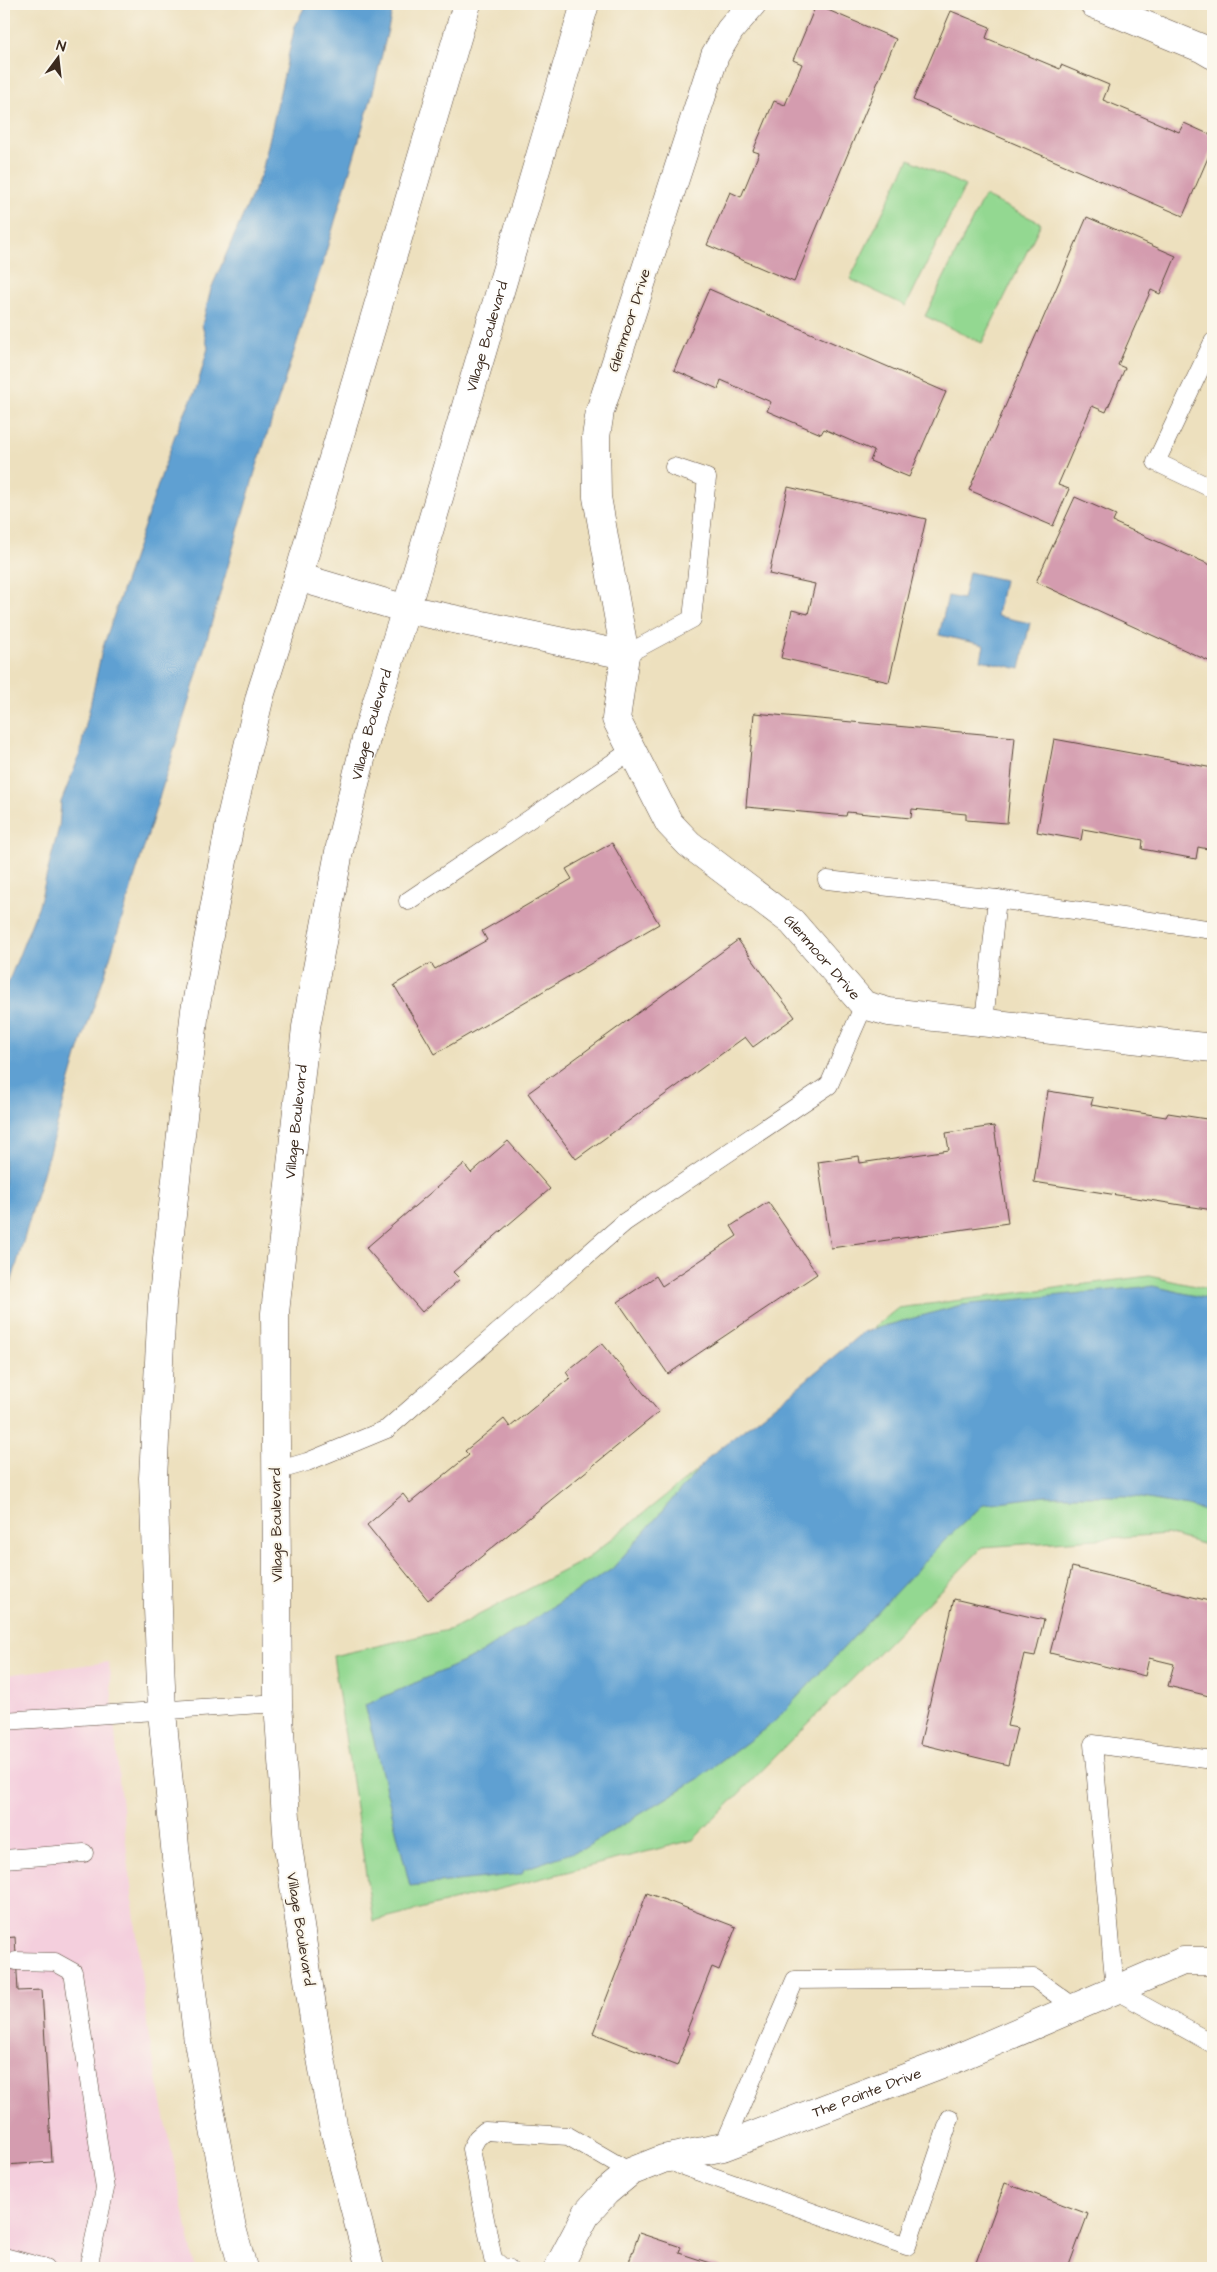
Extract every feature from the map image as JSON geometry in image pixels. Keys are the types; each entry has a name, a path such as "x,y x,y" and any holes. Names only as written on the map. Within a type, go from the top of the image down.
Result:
{"street":[{"path":"242,2268 232,2228 198,2042 176,1857 162,1712 154,1478 162,1304 195,1010 232,812 255,716 298,577 467,4"},
{"name":"Village Boulevard","path":"370,2268 333,2125 314,2019 288,1846 278,1703 275,1313 306,1026 342,836 369,727 406,610 585,4"},
{"name":"Glenmoor Drive","path":"752,4 730,30 715,55 600,411 596,437 597,497 625,655 616,719 669,823 689,844 792,922 864,1005 889,1012 1213,1048"},
{"path":"1094,4 1202,48 1213,55"},
{"path":"298,577 406,610 625,655"},
{"name":"The Pointe Drive","path":"558,2268 587,2213 606,2192 630,2172 663,2159 722,2147 955,2059 1183,1961 1213,1961"}],"lane":[{"path":"1213,342 1156,462 1213,488"},
{"path":"625,655 692,619 707,478 674,467"},
{"path":"408,902 632,750"},
{"path":"827,880 997,900 1213,930"},
{"path":"984,1022 997,900"},
{"path":"276,1471 307,1462 387,1429 625,1222 829,1085 864,1005"},
{"path":"4,1721 278,1703"},
{"path":"1213,1760 1094,1744 1116,1990 1213,2044"},
{"path":"4,1858 84,1853"},
{"path":"16,1961 55,1962 73,1972 105,2189 88,2268"},
{"path":"722,2147 795,1980 1034,1978 1074,2008"},
{"path":"663,2159 907,2246 950,2118"},
{"path":"508,2268 502,2267 493,2259 471,2149 476,2138 485,2131 568,2136 630,2172"},
{"path":"4,2257 46,2268"}],"shaded area":[{"path":"109,1662 120,1790 148,2032 195,2268 4,2268 4,1675"}],"green space":[{"path":"909,159 965,186 906,306 850,279"},
{"path":"984,196 1041,223 982,343 925,316"},
{"path":"1149,1276 1213,1290 1213,1547 1167,1534 983,1547 693,1840 373,1921 333,1656 452,1629 588,1558 898,1308"}],"water":[{"path":"306,4 394,4 373,92 323,262 255,472 192,691 105,974 79,1049 4,1308 4,993 39,905 59,827 61,802 79,757 102,650 175,435 197,387 208,348 202,325 211,289 262,172 295,26"},
{"path":"969,572 1004,580 997,616 1030,623 1020,669 981,660 984,645 939,635 948,596 963,599"},
{"path":"1153,1286 1213,1300 1213,1514 1188,1506 1130,1496 1046,1496 984,1504 944,1541 774,1722 698,1779 583,1849 524,1869 522,1874 410,1886 365,1705 474,1657 612,1569 709,1457 793,1391 863,1332 961,1305"}],"building":[{"path":"816,5 896,39 794,282 707,245 730,192 741,197 759,153 753,151 774,101 785,105 802,64 793,60"},
{"path":"951,11 990,27 986,38 1060,69 1061,65 1109,85 1103,100 1179,132 1184,123 1213,136 1213,146 1183,216 913,100"},
{"path":"1087,217 1176,256 1160,294 1151,290 1118,365 1125,368 1106,412 1092,406 1058,485 1069,489 1053,526 969,490"},
{"path":"709,289 946,392 909,477 870,461 874,451 824,429 821,434 767,411 771,402 721,380 718,389 674,370"},
{"path":"788,487 926,519 889,682 781,658 792,610 808,614 815,584 769,574"},
{"path":"1075,497 1116,515 1113,522 1213,566 1213,663 1036,582"},
{"path":"754,713 1015,737 1007,823 966,820 966,814 912,809 911,818 847,812 846,816 746,807"},
{"path":"1054,739 1213,768 1213,850 1198,847 1196,859 1142,849 1143,840 1083,829 1081,840 1037,832"},
{"path":"612,843 659,924 435,1054 394,985 431,963 435,969 487,940 482,931 572,879 566,869"},
{"path":"738,940 795,1017 753,1047 745,1037 576,1159 528,1093"},
{"path":"1048,1091 1093,1098 1091,1105 1166,1117 1168,1113 1213,1120 1213,1210 1034,1182"},
{"path":"994,1126 1008,1223 831,1248 818,1162 859,1156 860,1163 949,1150 946,1133"},
{"path":"508,1141 550,1189 453,1272 460,1279 422,1312 366,1248 464,1164 471,1173"},
{"path":"768,1202 817,1274 668,1374 618,1302 656,1276 662,1286 737,1236 731,1226"},
{"path":"602,1343 659,1412 428,1600 367,1525 403,1494 410,1503 469,1455 465,1451 504,1419 510,1427 570,1378 566,1372"},
{"path":"1072,1567 1213,1602 1213,1697 1168,1686 1174,1664 1149,1658 1145,1676 1050,1653"},
{"path":"954,1599 1044,1620 1035,1656 1024,1654 1007,1726 1017,1728 1008,1765 920,1744"},
{"path":"647,1893 736,1927 719,1970 712,1967 687,2030 690,2032 677,2066 593,2033"},
{"path":"15,1937 18,1991 42,1990 52,2162 4,2165 4,1938"},
{"path":"1005,2183 1088,2214 1068,2268 974,2268"},
{"path":"639,2233 681,2247 679,2253 725,2268 627,2268"}]}
